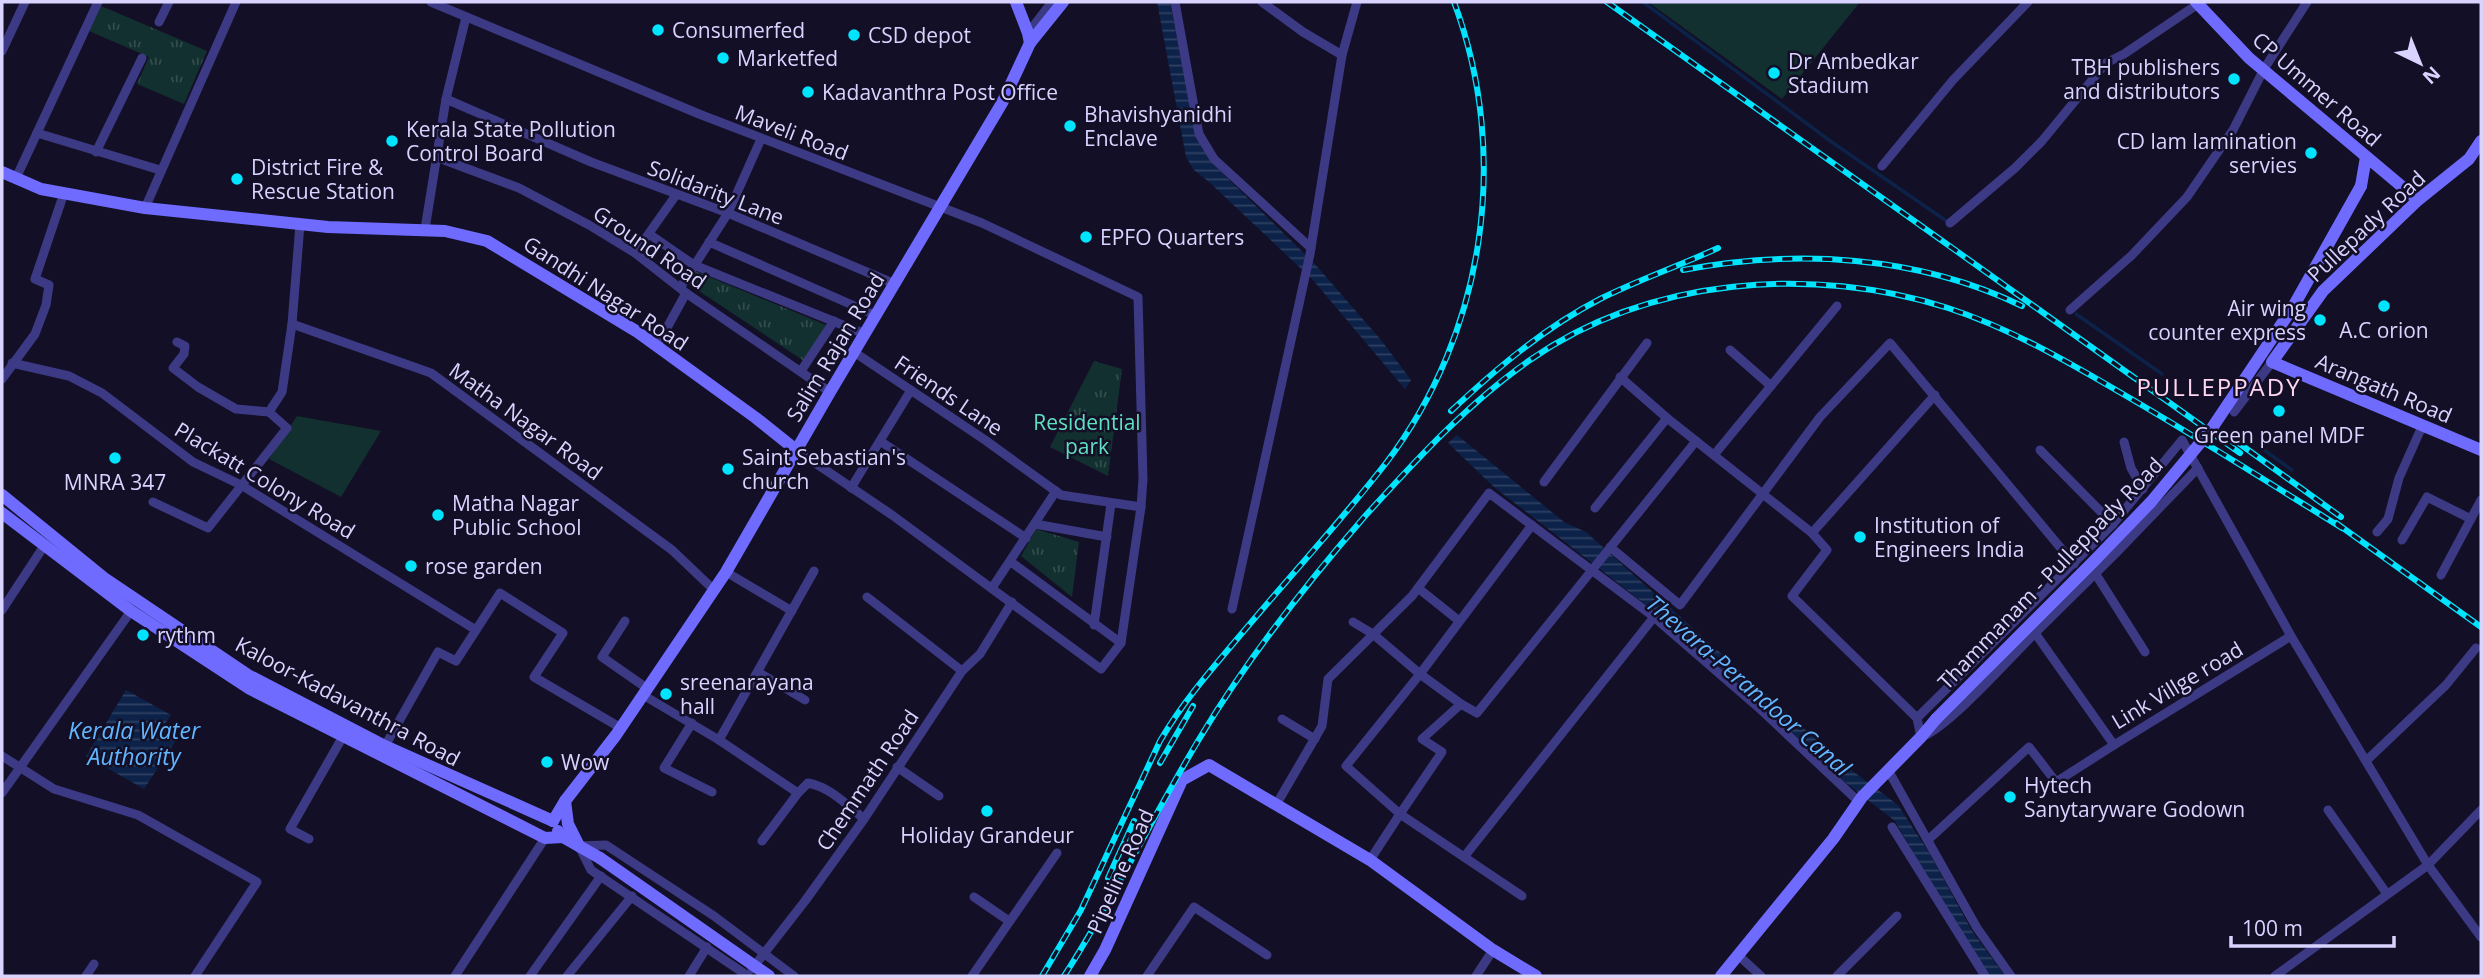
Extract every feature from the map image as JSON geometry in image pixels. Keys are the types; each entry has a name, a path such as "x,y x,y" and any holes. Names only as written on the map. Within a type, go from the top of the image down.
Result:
{"main road":[{"path":"1016,2 1029,38"},
{"name":"Salim Rajan Road","path":"552,821 621,728 726,572 1002,103 1029,38 1063,2"},
{"name":"CP Ummer Road","path":"2197,3 2249,58 2418,200"},
{"name":"Pullepady Road","path":"2272,362 2323,291 2418,200 2469,159 2481,141"},
{"path":"2361,186 2366,157"},
{"path":"2361,186 2380,169"},
{"name":"Gandhi Nagar Road","path":"2,172 41,189 145,208 328,227 425,229 487,241 636,331 796,450"},
{"name":"Thammanam - Pulleppady Road","path":"1721,976 1833,839 1873,784 1921,737 1943,710 2131,523 2210,431 2293,307 2361,186"},
{"name":"Arangath Road","path":"2272,362 2481,450"},
{"name":"Kaloor-Kadavanthra Road","path":"2,495 104,578 342,738 545,838"},
{"name":"Kaloor-Kadavanthra Road","path":"2,513 131,611 250,689 276,696 552,821"},
{"name":"Pipeline Road","path":"1090,976 1105,950 1182,780 1209,765 1276,805"},
{"path":"565,801 568,824 579,846"},
{"path":"1276,805 1370,860 1493,950 1536,976"},
{"path":"552,821 563,837 600,858 769,976"},
{"path":"545,838 563,837"}],"street":[{"path":"2,51 25,2"},
{"path":"16,178 98,2"},
{"path":"159,22 169,2"},
{"path":"145,208 236,2"},
{"name":"Maveli Road","path":"431,2 761,139 982,223 1139,297 1143,479 1141,507"},
{"path":"1029,38 1052,2"},
{"path":"1175,2 1199,134 1214,159 1310,251"},
{"path":"1262,2 1303,32 1342,55"},
{"path":"1232,609 1310,251 1342,55 1357,2"},
{"path":"1882,166 1953,80 2028,2"},
{"path":"2070,310 2131,256 2187,197 2233,130 2264,69 2307,2"},
{"path":"1950,223 2042,141 2106,63 2124,54 2197,3"},
{"path":"425,229 446,99 466,17"},
{"path":"96,152 142,58"},
{"name":"Solidarity Lane","path":"446,99 591,162 728,213 895,284"},
{"path":"37,133 160,170"},
{"path":"657,346 694,264 728,213 761,139"},
{"name":"Ground Road","path":"436,157 519,188 589,225 635,253 683,290 830,392"},
{"path":"2,379 35,334 46,304 49,285 35,279 64,194"},
{"path":"635,253 676,195"},
{"path":"269,412 282,392 292,324 300,224"},
{"path":"649,234 694,264 865,334"},
{"path":"709,242 875,315"},
{"path":"1714,455 1837,306"},
{"path":"801,371 834,321"},
{"name":"Matha Nagar Road","path":"292,324 431,373 672,550 714,590"},
{"path":"152,502 208,528 287,428 269,412 236,409 173,368 184,354 185,346 177,342"},
{"path":"1544,482 1647,343"},
{"path":"1609,548 1680,605 1820,417 1890,344 2074,564"},
{"path":"1730,351 1770,386"},
{"name":"Friends Lane","path":"854,352 1061,495 1141,507"},
{"name":"Pullepady Road","path":"2234,412 2272,362"},
{"name":"Plackatt Colony Road","path":"12,363 69,376 102,393 194,462 241,485 476,631"},
{"path":"1620,377 1667,418 1812,533 1827,550 1792,596 1917,718 1921,737 1931,734 1954,714 2198,468"},
{"path":"851,488 911,390"},
{"path":"1812,533 1935,395"},
{"path":"1595,508 1667,418"},
{"path":"2377,532 2388,519 2401,471 2420,430 2426,426"},
{"path":"1917,718 2074,564 2143,489 2182,440 2291,636 2428,865 2481,937"},
{"path":"880,441 1026,538"},
{"path":"1353,621 1373,634 1420,674 1477,713 1696,441"},
{"path":"2124,442 2132,468 2143,489"},
{"name":"Gandhi Nagar Road","path":"796,450 1012,602 1101,669 1121,643"},
{"path":"2040,450 2112,524"},
{"path":"992,588 1056,491"},
{"path":"1276,805 1322,726 1328,679 1418,588 1489,493 1594,567 1758,707 1860,799"},
{"path":"2402,540 2427,497 2471,519"},
{"path":"2441,575 2481,500"},
{"path":"1094,625 1111,503"},
{"path":"1011,562 1121,643 1141,507"},
{"path":"1035,524 1107,537"},
{"path":"1522,896 1400,814 1346,766 1420,674 1532,525"},
{"path":"2,610 44,546"},
{"path":"719,740 814,571"},
{"path":"726,572 792,611"},
{"path":"2095,573 2145,652"},
{"path":"1418,588 1458,620"},
{"path":"385,746 438,652 456,661 500,593 563,633 534,677 621,728"},
{"path":"867,597 962,670"},
{"name":"Chemmath Road","path":"747,976 864,819 962,670 980,654 1012,602"},
{"path":"2,793 131,611"},
{"path":"1464,857 1654,617"},
{"path":"625,621 601,657 645,692 798,793"},
{"name":"Link Villge road","path":"2035,633 2114,745 2291,636"},
{"path":"2366,761 2446,685 2476,648"},
{"path":"758,672 805,700"},
{"path":"1370,860 1441,752 1422,739 1461,704"},
{"path":"1282,719 1315,739"},
{"path":"692,723 664,768 712,792"},
{"path":"309,839 290,829 342,738"},
{"path":"1927,840 2029,747 2056,782 2114,745"},
{"path":"2,756 54,789 138,814 257,882 195,976"},
{"path":"897,767 939,796"},
{"path":"1888,770 1976,928 2011,976"},
{"path":"762,841 808,783 818,785 864,819"},
{"path":"2328,810 2387,894"},
{"path":"2275,976 2428,865 2481,810"},
{"path":"1892,827 1985,976"},
{"path":"456,976 545,838"},
{"path":"747,976 591,870 579,846 606,845 714,916 794,976"},
{"path":"971,976 1057,853"},
{"path":"530,976 601,876"},
{"path":"567,976 632,896"},
{"path":"974,897 1009,921"},
{"path":"1147,976 1194,907 1267,955"},
{"path":"1837,976 1897,916"},
{"path":"689,976 707,947"},
{"path":"1476,976 1493,950"},
{"path":"1738,955 1761,976"},
{"path":"86,976 94,964"}],"green space":[{"name":"Dr Ambedkar Stadium","path":"1648,2 1860,2 1782,99"},
{"path":"101,6 207,51 184,104 137,84 149,57 89,31"},
{"path":"695,271 826,325 804,361 687,283"},
{"name":"Residential park","path":"1094,361 1122,369 1108,476 1050,447"},
{"path":"297,416 381,431 341,497 269,459"},
{"path":"1036,529 1079,542 1072,597 1021,556"}],"water":[{"path":"1157,2 1170,2 1195,132 1210,161 1314,263 1381,340 1411,380 1405,389 1313,280 1194,170 1186,157"},
{"name":"Thevara-Perandoor Canal","path":"1457,435 1564,522 1586,532 1846,766 1898,805 1930,854 1972,931 2005,976 1989,976 1963,939 1895,821 1841,779 1759,701 1654,611 1494,487 1448,443"},
{"name":"Kerala Water Authority","path":"126,690 171,715 163,727 179,736 144,789 86,756"}],"waterway":[{"path":"1643,2 1833,143 1948,222"},
{"path":"2076,314 2162,374"},
{"path":"2264,450 2292,470"}],"railway":[{"path":"1042,976 1081,910 1169,726 1209,672 1386,463 1420,412 1446,358 1466,300 1478,241 1484,181 1481,120 1472,60 1454,2"},
{"path":"1607,2 2240,453"},
{"path":"1451,411 1522,350 1579,310 1614,292 1718,248"},
{"path":"1683,270 1769,260 1856,261 1941,276 2022,306"},
{"path":"1064,976 1219,707 1279,622 1366,515 1424,453 1485,394 1530,360 1577,332 1627,311 1679,296 1733,287 1788,284 1842,286 1896,294 1948,308 2018,336 2084,372 2342,528"},
{"path":"2233,439 2341,517"},
{"path":"2336,523 2481,627"},
{"path":"1160,763 1193,706"},
{"path":"1108,878 1134,821"}],"place":[{"name":"Consumerfed","path":"658,30"},
{"name":"CSD depot","path":"854,35"},
{"name":"Marketfed","path":"723,58"},
{"name":"Dr Ambedkar Stadium","path":"1774,73"},
{"name":"TBH publishers and distributors","path":"2234,79"},
{"name":"Kadavanthra Post Office","path":"808,92"},
{"name":"Bhavishyanidhi Enclave","path":"1070,126"},
{"name":"Kerala State Pollution Control Board","path":"392,141"},
{"name":"CD lam lamination servies","path":"2311,153"},
{"name":"District Fire & Rescue Station","path":"237,179"},
{"name":"EPFO Quarters","path":"1086,237"},
{"name":"A.C orion","path":"2384,306"},
{"name":"Air wing counter express","path":"2320,320"},
{"name":"Green panel MDF","path":"2279,411"},
{"name":"MNRA 347","path":"115,458"},
{"name":"Saint Sebastian's church","path":"728,469"},
{"name":"Matha Nagar Public School","path":"438,515"},
{"name":"Institution of Engineers India","path":"1860,537"},
{"name":"rose garden","path":"411,566"},
{"name":"rythm","path":"143,635"},
{"name":"sreenarayana hall","path":"666,694"},
{"name":"Wow","path":"547,762"},
{"name":"Hytech Sanytaryware Godown","path":"2010,797"},
{"name":"Holiday Grandeur","path":"987,811"}],"district":[{"name":"PULLEPPADY","path":"2219,386"}]}
